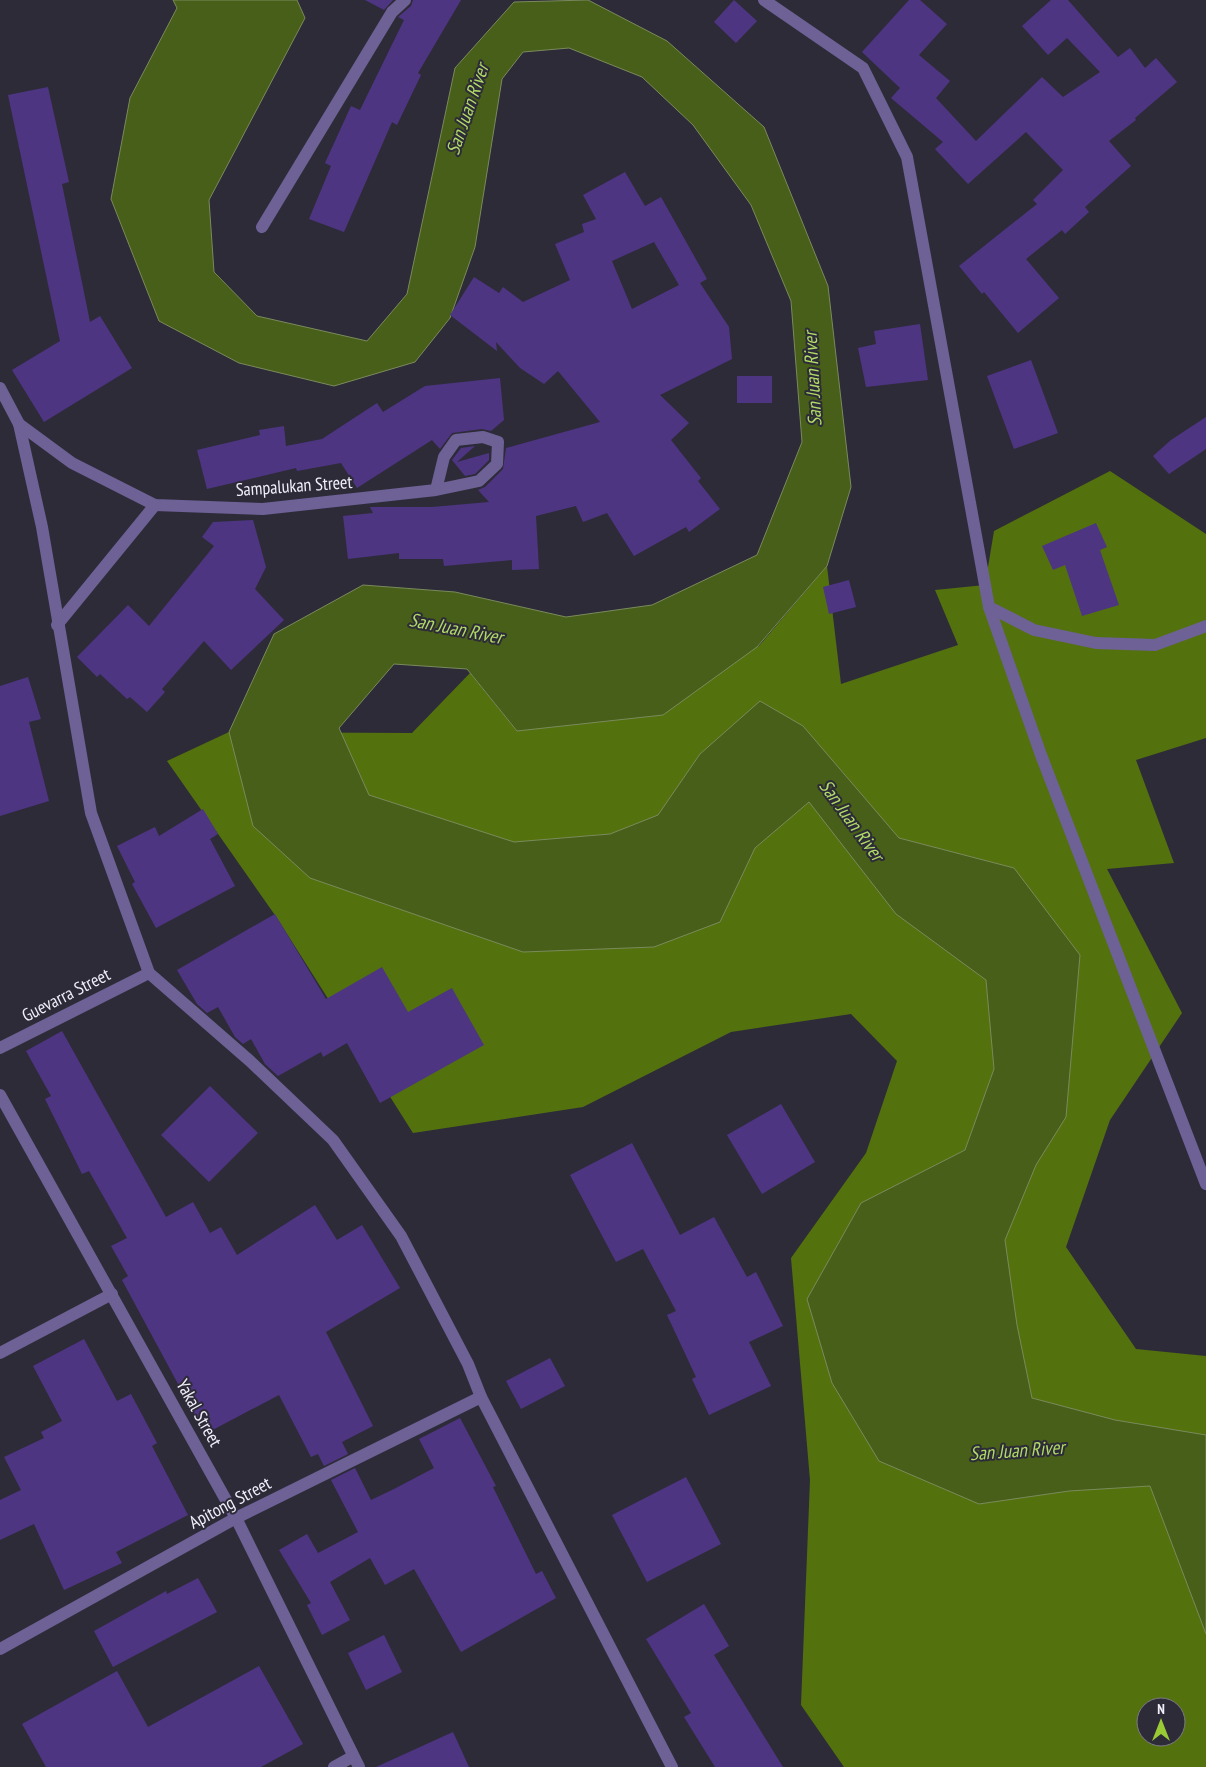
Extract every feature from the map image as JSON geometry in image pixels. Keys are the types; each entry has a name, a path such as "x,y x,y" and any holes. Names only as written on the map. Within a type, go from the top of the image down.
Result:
{"street":[{"path":"262,227 392,12 405,0"},
{"path":"764,0 862,68 907,157 989,607 1041,755 1206,1184"},
{"path":"0,388 19,424 42,527 91,813 149,973 250,1061 333,1140 401,1236 468,1364 481,1397 672,1767"},
{"name":"Sampalukan Street","path":"19,424 72,463 155,505 263,509 436,490 479,481 497,464 498,442 483,436 456,440 444,457 436,490"},
{"path":"58,625 155,505"},
{"path":"989,607 1034,630 1096,644 1155,645 1206,626"},
{"name":"Guevarra Street","path":"0,1048 149,973"},
{"name":"Yakal Street","path":"0,1095 236,1518 356,1762"},
{"path":"0,1353 112,1294"},
{"name":"Apitong Street","path":"0,1649 236,1518 481,1397"},
{"path":"334,1767 356,1762"}],"shaded area":[{"path":"1110,471 1206,534 1206,738 1136,760 1174,863 1107,869 1182,1013 1110,1120 1066,1247 1136,1349 1206,1356 1206,1767 844,1767 801,1705 810,1480 791,1258 866,1153 897,1061 851,1014 731,1032 583,1107 413,1133 277,918 167,761 229,732 412,733 470,673 517,731 759,646 827,566 841,684 958,645 935,590 985,585 994,531"}],"water":[{"name":"San Juan River","path":"173,0 297,0 305,18 209,200 214,272 257,316 367,341 407,294 455,68 514,2 588,0 667,41 764,127 828,286 851,487 827,566 757,647 663,715 517,731 467,669 394,664 339,728 369,795 514,842 610,834 658,815 700,754 760,701 803,726 899,838 1014,868 1080,955 1066,1117 1036,1165 1005,1240 1017,1325 1032,1398 1115,1420 1206,1435 1206,1634 1150,1486 1069,1491 979,1504 879,1461 832,1383 807,1299 861,1203 965,1150 994,1069 986,980 896,914 809,802 755,848 720,922 654,947 523,952 310,878 253,826 229,732 274,634 363,585 455,592 566,617 652,605 757,555 802,442 791,301 751,205 693,125 642,77 569,48 523,52 502,79 475,247 450,318 415,362 334,386 239,363 159,321 111,199 130,98 177,8"}],"building":[{"path":"365,0 393,0 384,10"},
{"path":"413,0 461,0 418,73 421,75 397,125 392,122 344,232 309,219 331,166 325,163 351,106 360,110 404,20 398,17 411,6"},
{"path":"734,0 757,21 736,43 714,22"},
{"path":"909,0 920,0 947,24 919,55 950,81 936,98 976,141 1042,77 1063,97 1100,72 1067,38 1048,55 1022,26 1051,0 1068,0 1118,57 1130,48 1145,68 1156,58 1177,82 1135,118 1136,120 1109,141 1131,166 1085,207 1089,212 1065,234 1062,230 1026,259 1059,298 1018,333 984,292 982,294 959,266 1037,204 1033,200 1063,170 1026,132 968,184 935,149 943,142 891,98 900,88 862,52"},
{"path":"48,87 69,182 62,184 90,322 100,316 132,368 44,422 12,370 60,341 8,95"},
{"path":"625,172 645,206 661,197 707,279 700,283 729,327 732,359 660,395 689,423 671,440 701,478 698,481 720,509 689,532 686,527 634,556 607,513 583,522 576,506 536,516 539,569 512,570 512,560 444,566 443,559 399,559 399,553 348,559 343,516 373,513 370,507 432,507 489,502 478,490 485,487 503,469 506,448 600,422 558,371 544,384 520,368 496,342 497,351 450,315 474,277 499,293 503,287 523,302 570,280 555,244 584,232 582,224 596,219 583,195","holes":["654,242 679,285 632,309 612,261"]},
{"path":"920,324 928,380 866,387 858,348 876,344 874,331"},
{"path":"1031,360 1058,433 1014,449 987,376"},
{"path":"737,376 772,376 772,403 737,403"},
{"path":"500,378 504,420 491,431 482,429 452,433 440,449 432,440 357,488 341,463 297,471 296,468 207,489 197,450 260,435 259,430 284,426 286,446 322,439 377,403 383,412 425,386"},
{"path":"1206,417 1206,449 1169,474 1153,456 1171,440"},
{"path":"475,446 457,462 489,453 489,460 475,474 465,476 452,460 461,448"},
{"path":"253,520 266,567 255,589 284,620 231,670 204,641 162,689 165,692 147,712 130,697 127,699 100,674 97,677 77,657 128,605 149,626 214,546 202,537 213,522"},
{"path":"1096,523 1107,547 1100,550 1119,605 1082,616 1065,565 1053,570 1042,546"},
{"path":"849,580 856,607 829,614 823,587"},
{"path":"28,677 41,719 29,722 49,801 0,816 0,686"},
{"path":"203,809 218,834 210,839 235,886 156,928 132,884 135,882 117,846 155,827 159,836"},
{"path":"275,914 326,999 382,967 408,1012 452,988 484,1045 380,1103 347,1043 323,1057 321,1052 278,1076 265,1064 251,1039 243,1044 235,1037 218,1007 207,1013 197,1004 177,970"},
{"path":"62,1031 166,1217 193,1202 210,1233 221,1227 237,1255 315,1205 337,1240 362,1225 400,1288 326,1332 373,1426 342,1442 348,1454 324,1466 318,1454 311,1457 279,1395 205,1434 122,1280 128,1276 111,1246 127,1238 89,1171 82,1174 45,1099 51,1096 26,1051"},
{"path":"210,1086 258,1133 209,1182 161,1135"},
{"path":"781,1104 815,1162 762,1194 727,1135"},
{"path":"632,1143 680,1235 714,1217 747,1277 756,1272 783,1326 749,1342 771,1386 709,1415 692,1379 696,1377 667,1315 676,1311 643,1249 616,1262 570,1175"},
{"path":"84,1339 117,1401 131,1394 157,1443 152,1446 188,1515 116,1552 122,1563 64,1590 34,1524 0,1540 0,1500 21,1490 4,1457 44,1438 41,1432 62,1421 33,1366"},
{"path":"550,1358 565,1386 521,1409 506,1381"},
{"path":"460,1418 496,1486 493,1487 536,1574 542,1571 556,1598 461,1652 414,1569 385,1585 370,1558 330,1582 350,1620 322,1635 307,1605 311,1603 279,1550 307,1534 318,1553 358,1532 331,1480 355,1468 371,1500 394,1489 434,1468 419,1439"},
{"path":"686,1477 721,1544 647,1582 612,1515"},
{"path":"198,1578 217,1612 113,1667 94,1631 166,1591 167,1594"},
{"path":"704,1604 729,1646 714,1655 783,1767 715,1767 684,1717 691,1713 646,1639"},
{"path":"384,1635 402,1672 366,1690 348,1653"},
{"path":"259,1666 303,1744 261,1767 46,1767 22,1724 117,1671 148,1727"},
{"path":"453,1732 469,1767 376,1767"}]}
